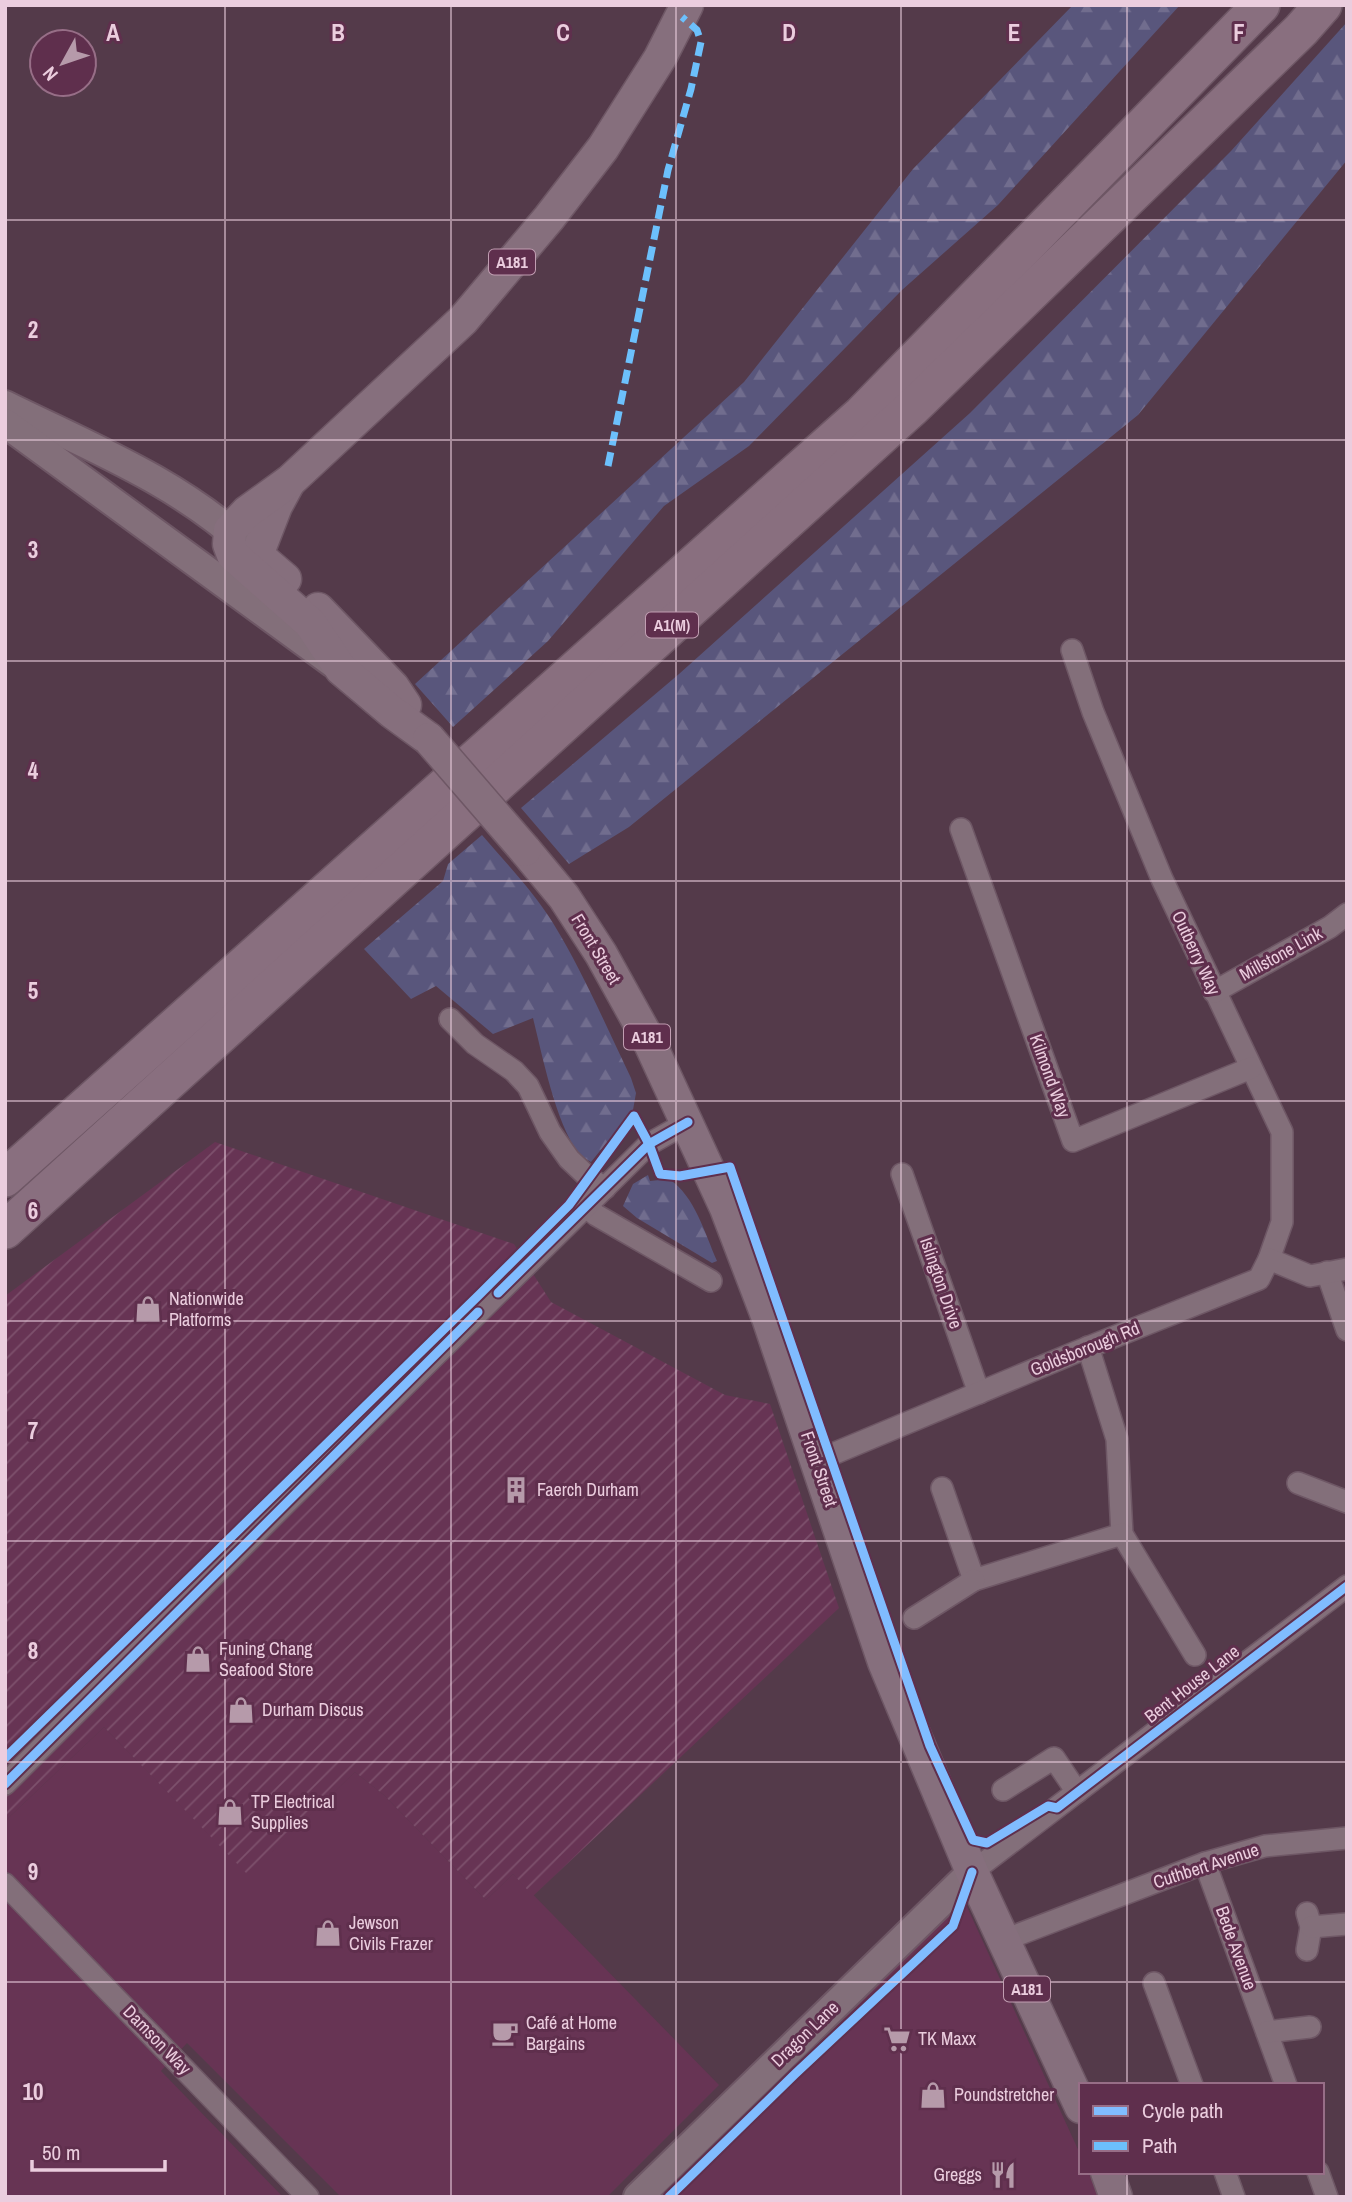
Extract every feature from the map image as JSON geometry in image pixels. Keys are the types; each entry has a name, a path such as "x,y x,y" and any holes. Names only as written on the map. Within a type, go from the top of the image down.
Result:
{"highway":[{"name":"A1(M)","path":"5,1178 862,414 1261,5"},
{"name":"A1(M)","path":"5,1230 913,407 1271,59 1323,5"}],"main road":[{"name":"A181","path":"429,739 384,677 326,616 250,561 233,555 229,544 230,530 247,512 289,481 463,320 540,229 603,148 660,58 687,5"},
{"path":"5,405 135,469 230,530"},
{"path":"5,422 341,669"},
{"name":"A181","path":"250,561 289,481"},
{"name":"A181","path":"250,561 310,623 341,669 429,739"},
{"path":"205,568 228,572 250,561"},
{"name":"Front Street","path":"429,739 564,897 601,954 647,1037 688,1122 726,1208 753,1279 884,1662 972,1872 1079,2102"},
{"name":"Dragon Lane","path":"638,2197 972,1872"},
{"path":"1108,2174 1116,2197"}],"street":[{"name":"Outberry Way","path":"1072,650 1093,712 1162,879 1282,1132 1282,1222 1269,1259"},
{"name":"Kilmond Way","path":"961,829 1073,1141 1251,1068"},
{"name":"Millstone Link","path":"1214,992 1330,927 1347,914"},
{"path":"450,1019 475,1044 514,1071 528,1086 550,1132 569,1158 588,1177 605,1188"},
{"path":"5,1784 649,1144 688,1122"},
{"name":"Islington Drive","path":"902,1174 979,1393"},
{"path":"586,1207 711,1281"},
{"path":"1269,1259 1310,1276 1337,1271 1347,1330"},
{"name":"Goldsborough Rd","path":"816,1461 1259,1279 1269,1259"},
{"path":"1088,1348 1117,1439 1122,1534 1195,1655"},
{"path":"1298,1483 1347,1502"},
{"path":"942,1488 974,1580"},
{"path":"914,1618 974,1580 1122,1534"},
{"name":"Bent House Lane","path":"972,1872 1347,1586"},
{"path":"1003,1790 1048,1749 1077,1792"},
{"name":"Cuthbert Avenue","path":"1004,1940 1205,1863 1265,1846 1347,1838"},
{"name":"Bede Avenue","path":"1205,1863 1285,2083"},
{"name":"Damson Way","path":"5,1884 308,2197"},
{"path":"1307,1950 1309,1920 1347,1924"},
{"path":"1154,1983 1191,2083"},
{"path":"1267,2032 1310,2027"},
{"path":"1226,2174 1234,2197"},
{"path":"1319,2174 1327,2197"}],"shaded area":[{"path":"215,1142 514,1244 551,1302 725,1395 770,1404 839,1608 533,1896 513,1874 486,1900 384,1795 355,1772 248,1875 104,1727 5,1821 5,1296"},
{"path":"104,1727 248,1874 355,1772 384,1795 486,1900 513,1874 719,2085 607,2197 341,2197 187,2043 161,2071 283,2197 5,2197 5,1821"},
{"path":"957,1885 1079,2152 1079,2174 1089,2174 1100,2197 638,2197"}],"green space":[{"path":"1073,5 1180,5 998,205 902,290 749,446 664,506 548,641 453,727 415,684 744,382 913,169"},
{"path":"1347,22 1347,160 1138,415 629,827 569,864 521,808 679,674 970,413 1231,151"},
{"path":"482,835 528,888 553,923 594,999 636,1093 633,1110 591,1162 578,1152 563,1124 533,1018 493,1034 436,986 411,999 364,949 443,881 448,864"},
{"path":"648,1175 650,1181 669,1179 686,1195 717,1261 712,1263 637,1218 623,1206 633,1184"}],"marked path":[{"path":"608,466 668,170 701,42 697,30 682,17"}],"cycle path":[{"path":"5,1758 569,1205 634,1116 649,1144 660,1174 680,1176 730,1167 930,1746 973,1840 987,1843 1048,1806 1057,1808 1347,1586"},
{"path":"498,1293 649,1144 688,1122"},
{"path":"5,1784 478,1312"},
{"path":"669,2197 953,1926 972,1872"}],"place":[{"name":"Nationwide Platforms","path":"148,1309"},
{"name":"Faerch Durham","path":"516,1490"},
{"name":"Funing Chang Seafood Store","path":"198,1659"},
{"name":"Durham Discus","path":"241,1710"},
{"name":"TP Electrical Supplies","path":"230,1812"},
{"name":"Jewson Civils Frazer","path":"328,1933"},
{"name":"Café at Home Bargains","path":"505,2033"},
{"name":"TK Maxx","path":"897,2039"},
{"name":"Poundstretcher","path":"933,2095"},
{"name":"Greggs","path":"1003,2175"}]}
